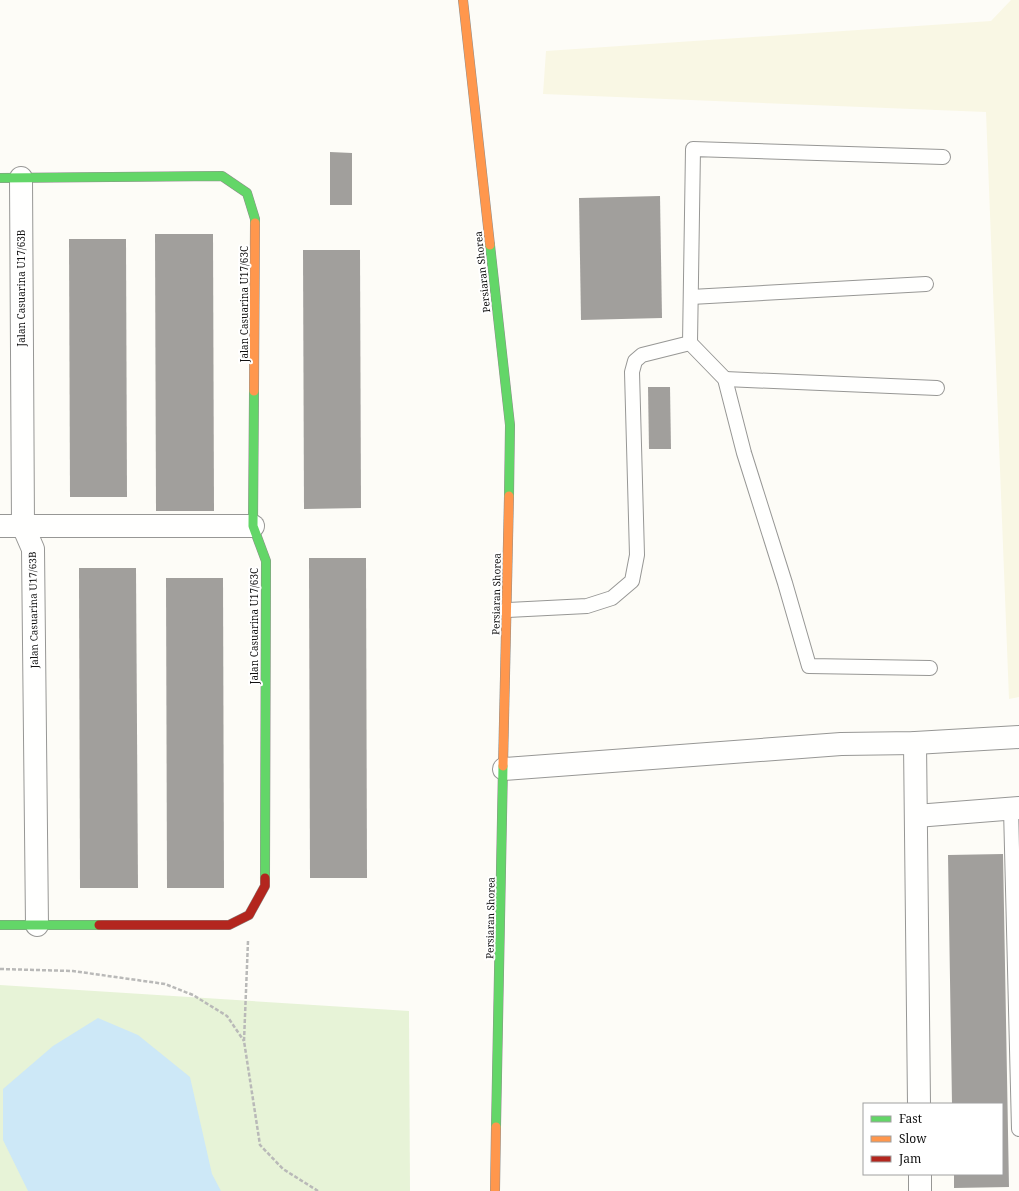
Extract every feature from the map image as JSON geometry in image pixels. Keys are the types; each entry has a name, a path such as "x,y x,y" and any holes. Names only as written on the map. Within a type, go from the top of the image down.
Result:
{"street":[{"name":"Persiaran Shorea","path":"463,0 510,426 495,1191"},
{"name":"Jalan Casuarina U17/63C","path":"10,178 222,176 247,193 255,219 253,526 266,561 265,886 249,915"},
{"name":"Jalan Casuarina U17/63B","path":"10,178 23,526 33,549 37,925"},
{"path":"0,526 253,526"},
{"path":"504,769 841,744 915,743 1019,737"},
{"path":"915,743 919,1103"},
{"path":"916,816 1015,809"},
{"path":"0,925 228,925 249,915"},
{"path":"920,1175 920,1191"}],"lane":[{"path":"930,668 809,666 785,583 744,453 725,379 690,343 693,149 943,157"},
{"path":"691,297 926,284"},
{"path":"506,610 587,606 612,598 632,581 637,555 632,372 635,361 642,355 690,343"},
{"path":"725,379 937,388"},
{"path":"1015,809 1019,1129"}],"path":[{"path":"249,915 244,1041 260,1145 283,1169 318,1191"},
{"path":"0,969 73,971 165,984 193,995 227,1016 244,1041"}],"shaded area":[{"path":"1011,0 1019,0 1019,697 1009,699 986,112 543,94 546,51 991,21"}],"green space":[{"path":"0,985 409,1011 410,1191 0,1191"}],"water":[{"path":"98,1018 138,1035 190,1077 212,1174 221,1191 28,1191 3,1140 3,1089 53,1046"}],"building":[{"path":"330,152 352,153 352,205 330,205"},
{"path":"660,196 662,318 581,320 579,198"},
{"path":"155,234 213,234 214,511 156,511"},
{"path":"69,239 126,239 127,497 70,497"},
{"path":"303,250 360,250 361,508 304,509"},
{"path":"648,387 670,387 671,449 649,449"},
{"path":"309,558 366,558 367,878 310,878"},
{"path":"79,568 136,568 138,888 80,888"},
{"path":"166,578 223,578 224,888 167,888"},
{"path":"1003,854 1009,1187 954,1188 954,1175 1003,1175 1003,1103 952,1103 948,855"}],"traffic: fast":[{"path":"0,178 222,176 247,193 255,223"},
{"path":"490,245 510,425 509,496"},
{"path":"254,391 253,526 266,561 265,878"},
{"path":"496,1127 503,766"},
{"path":"0,925 99,925"}],"traffic: slow":[{"path":"463,0 490,245"},
{"path":"254,391 255,223"},
{"path":"503,766 509,496"},
{"path":"495,1191 496,1127"}],"traffic: jam":[{"path":"99,925 229,925 249,915 265,886 265,878"}]}
